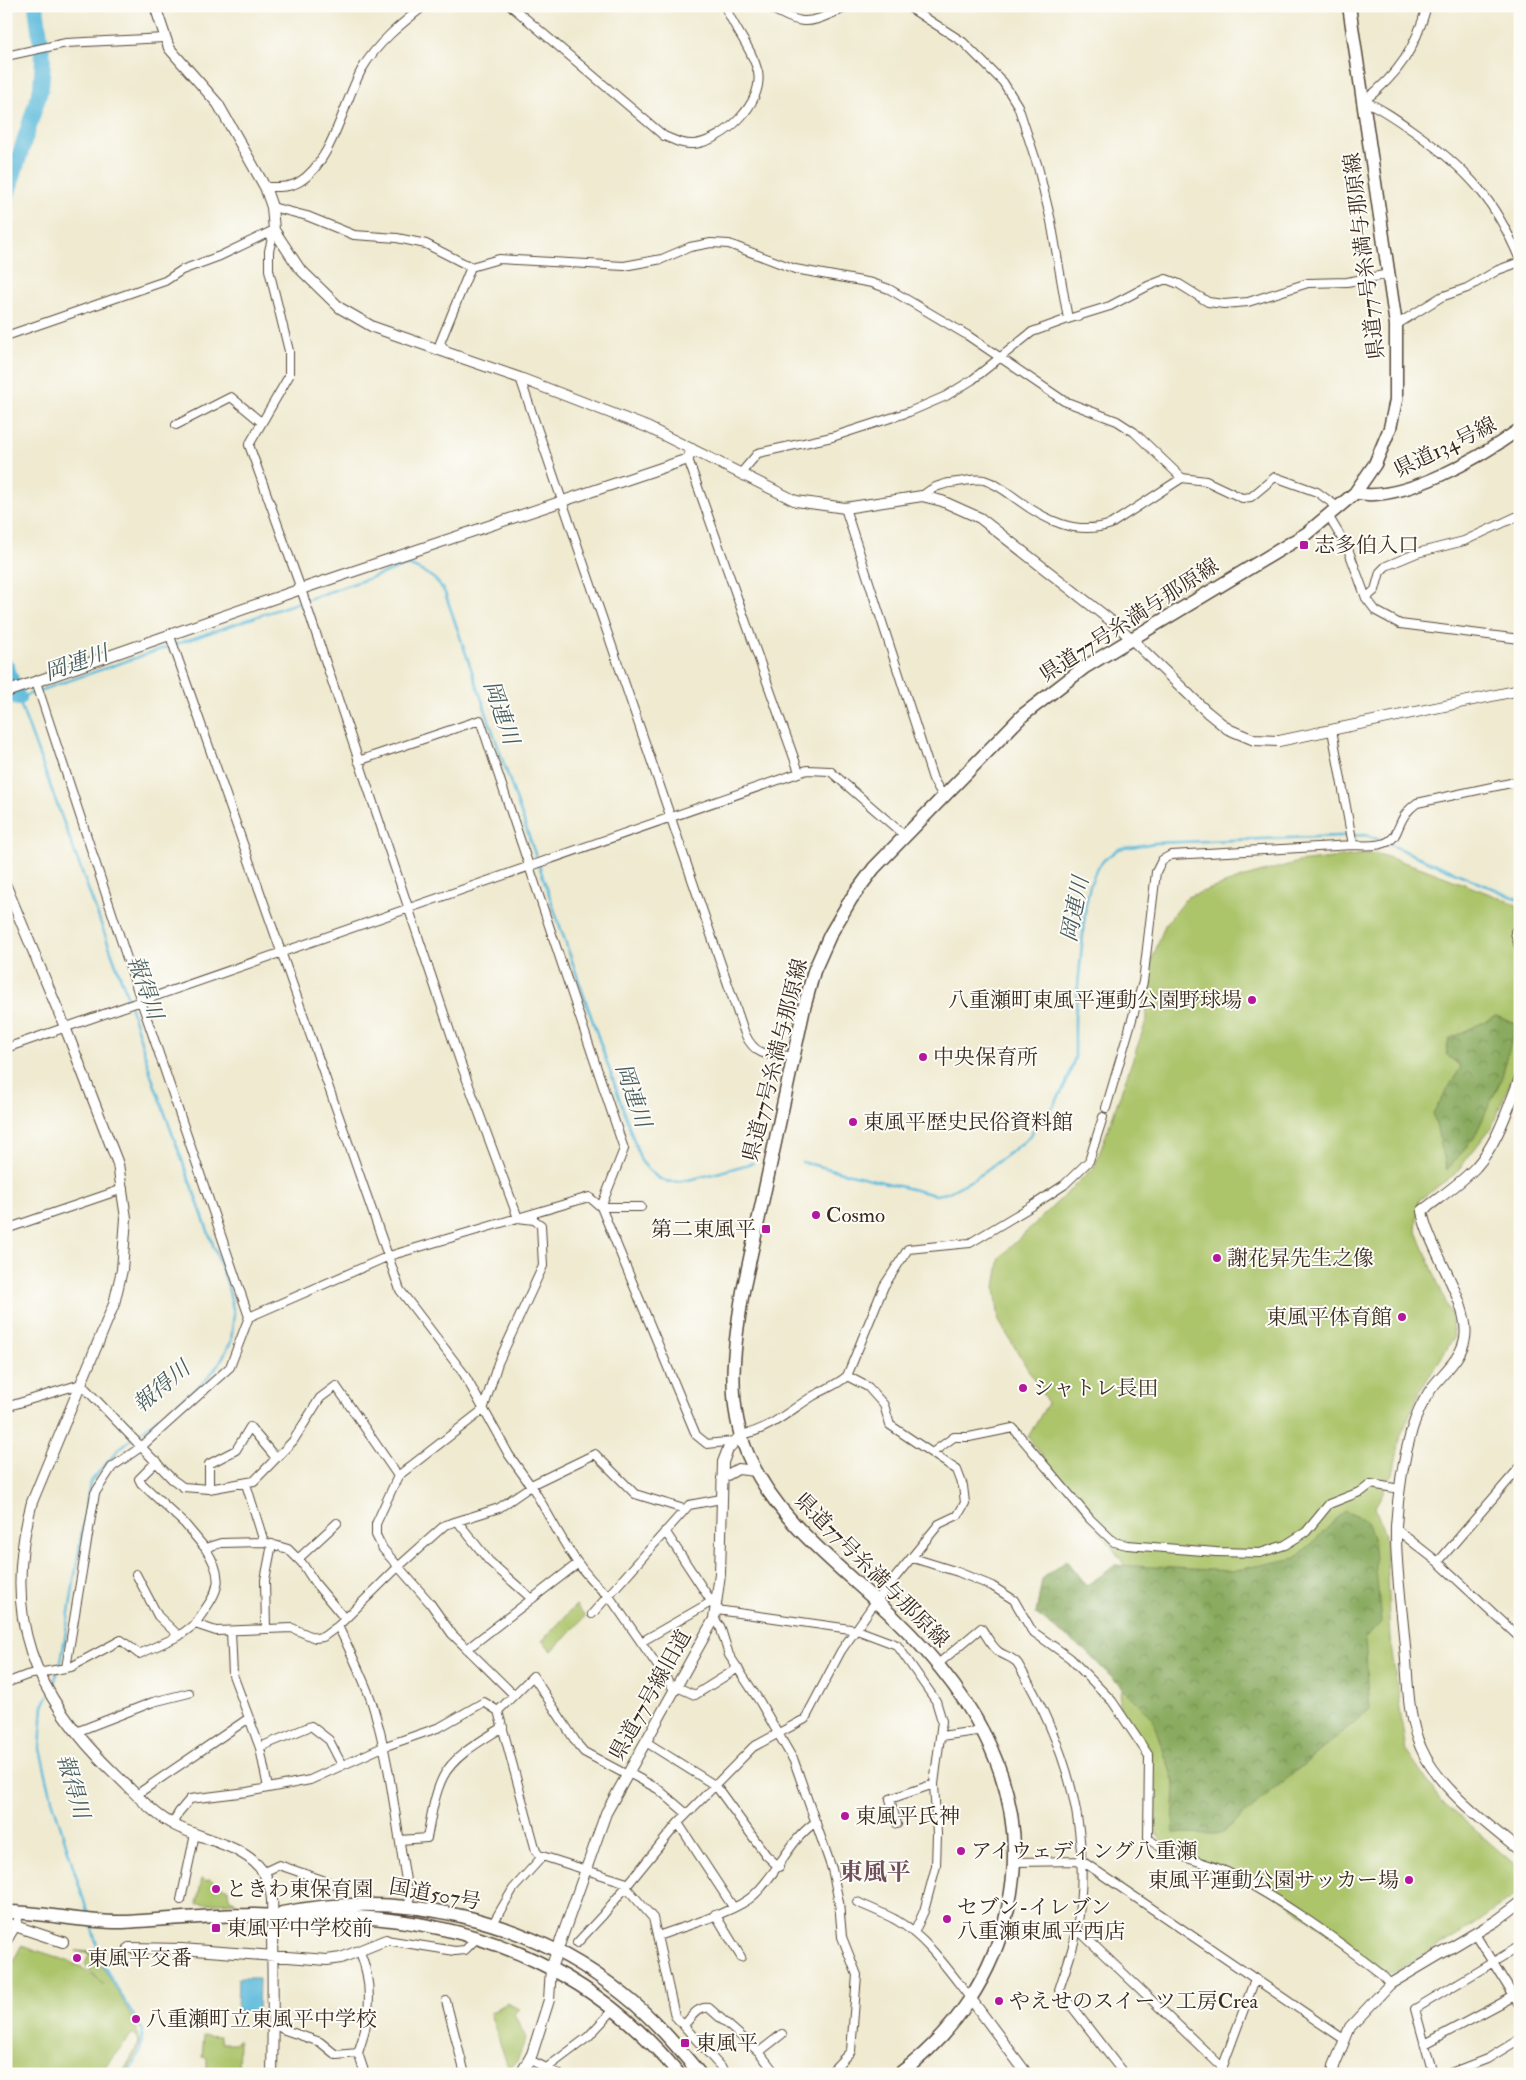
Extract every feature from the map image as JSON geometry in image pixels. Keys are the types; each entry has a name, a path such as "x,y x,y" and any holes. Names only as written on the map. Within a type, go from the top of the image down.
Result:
{"main road":[{"name":"県道77号糸満与那原線","path":"899,2074 947,2031 970,1999 992,1958 1005,1920 1014,1862 1011,1816 1000,1768 984,1730 968,1702 938,1664 876,1601 796,1527 774,1500 738,1438 733,1373 736,1333 794,1056 814,971 830,935 851,898 874,868 904,835 1023,715 1085,667 1306,534 1329,517 1355,493 1375,464 1390,428 1396,400 1396,325 1349,6"},
{"name":"県道134号線","path":"1355,493 1373,496 1384,495 1422,483 1498,445 1520,429"},
{"name":"国道507号","path":"6,1912 100,1921 272,1915 336,1904 411,1907 455,1914 492,1925 557,1951 624,1995 659,2026 700,2074"},
{"name":"国道507号","path":"272,1915 307,1919 355,1917 387,1920 455,1931 478,1937 551,1968 614,2009 643,2034 679,2074"}],"street":[{"path":"155,6 169,48 218,104 266,187 272,208 274,230 269,251 269,270 289,351 289,376 249,445 301,589 407,909 518,1218"},
{"path":"266,187 287,186 299,182 309,173 320,160 331,139 362,69 378,46 402,22 424,6"},
{"path":"511,6 664,136 675,141 695,144 724,134 746,112 758,81 758,72 750,52 725,6"},
{"path":"767,6 793,21 801,22 812,21 850,6"},
{"path":"907,6 963,42 1003,82 1018,106 1038,167 1051,221 1068,318"},
{"path":"1396,325 1441,297 1467,288 1520,260 1497,213 1478,185 1463,170 1381,108 1364,101 1394,76 1406,58 1427,6"},
{"path":"9,55 66,43 165,38"},
{"path":"272,208 307,216 354,235 397,238 426,244 471,267 499,259 624,266 655,261 690,247 711,243 729,244 795,269 872,283 888,289 1001,358 1064,401 1117,422 1134,432 1182,478 1206,481 1242,498 1251,497 1275,477 1317,492 1339,508"},
{"path":"6,336 165,281 182,270 220,256 274,230"},
{"path":"274,230 299,268 340,308 373,327 449,355 520,378 647,427 796,501 845,508 922,496 942,501 980,518 1131,638 1207,712 1228,729 1254,740 1279,741 1520,690"},
{"path":"449,355 440,343 471,267"},
{"path":"741,473 758,453 832,437 909,412 946,396 1001,358 1032,332 1068,318 1110,306 1148,286 1166,279 1179,284 1208,302 1224,304 1248,302 1308,283 1347,282 1390,274"},
{"path":"520,378 745,1034 751,1047 764,1054 794,1056"},
{"path":"176,425 231,397 261,422"},
{"path":"692,448 688,459 799,772"},
{"path":"6,692 301,589 688,459"},
{"path":"922,496 930,489 946,483 982,480 997,485 1045,518 1060,525 1100,528 1111,524 1182,478"},
{"path":"845,508 933,779 943,796"},
{"path":"1366,598 1374,590 1380,572 1386,566 1417,553 1464,541 1520,515"},
{"path":"1329,517 1348,549 1366,598 1376,611 1400,624 1520,639"},
{"path":"170,636 400,1290 464,1374 509,1455 530,1486 499,1508 445,1525 398,1567 338,1626 323,1637 315,1638 292,1628 216,1631 195,1624"},
{"path":"33,683 138,1002 249,1317 230,1367 141,1447 112,1467 95,1493 66,1668"},
{"path":"358,761 480,720 624,1149 601,1207"},
{"path":"1332,730 1354,844"},
{"path":"6,1048 799,772 818,769 830,771 904,835"},
{"path":"1106,1108 1143,982 1156,872 1162,860 1171,855 1354,844 1377,846 1386,844 1394,838 1412,807 1417,803 1520,781"},
{"path":"6,886 110,1141 123,1189 126,1218 122,1270 114,1304 32,1502 20,1550 19,1576 22,1620 34,1665 40,1672 62,1712 93,1753 136,1795 172,1824 241,1853 264,1872 270,1888 272,1915 272,2074"},
{"path":"1519,932 1520,946"},
{"path":"1520,1078 1501,1125 1484,1155 1462,1180 1422,1210 1425,1226 1460,1306 1465,1324 1465,1338 1460,1352 1430,1391 1412,1429 1400,1489 1396,1529 1408,1686 1414,1728 1421,1749 1449,1789 1520,1851"},
{"path":"249,1317 389,1256 589,1197 601,1207 696,1434 707,1444 738,1438 765,1428 814,1395 841,1382 847,1376 884,1286 908,1249 970,1243 1064,1185 1089,1161 1103,1117"},
{"path":"6,1229 123,1189"},
{"path":"601,1207 642,1207"},
{"path":"514,1695 452,1634 430,1603 383,1549 376,1530 376,1524 398,1476 483,1410 498,1363 542,1266 541,1225 534,1220 518,1218"},
{"path":"577,1943 603,1915 678,1823 753,1746 806,1719 841,1651 876,1601 939,1524 958,1515 965,1503 963,1486 957,1470 890,1425 884,1405 868,1387 847,1376"},
{"path":"6,1407 81,1384"},
{"path":"81,1384 141,1447 157,1461 172,1479 183,1487 209,1489 246,1484 254,1481 265,1471 275,1457 293,1441 320,1398 336,1386 398,1476"},
{"path":"209,1489 209,1464 236,1450 250,1427 275,1457"},
{"path":"932,1453 954,1437 969,1437 1013,1428 1090,1519 1114,1542 1216,1552 1260,1553 1286,1545 1306,1532 1329,1504 1362,1491 1371,1484 1400,1489"},
{"name":"県道77号線旧道","path":"521,2074 530,2060 549,2000 551,1968 606,1813 676,1689 714,1611 722,1546 721,1499 725,1454 738,1438"},
{"path":"684,1509 635,1494 595,1454 531,1486 577,1564 596,1587 609,1596 676,1689 695,1695 738,1668"},
{"path":"6,1683 40,1672 71,1667 121,1640 139,1654 179,1636 195,1624 217,1593 219,1579 217,1568 205,1548 172,1510 141,1483 139,1478 157,1461"},
{"path":"1438,1562 1520,1467"},
{"path":"722,1478 738,1469 756,1471"},
{"path":"246,1484 268,1543 264,1580 266,1629"},
{"path":"592,1614 689,1504 721,1499"},
{"path":"458,1522 489,1561 532,1599"},
{"path":"298,1559 337,1524"},
{"path":"1396,1529 1438,1562 1520,1638"},
{"path":"665,1531 714,1611 729,1655 794,1761 832,1869 845,1947 857,1976 852,2050 829,2074"},
{"path":"205,1548 221,1543 268,1543 288,1549 345,1619"},
{"path":"913,1558 958,1572 992,1586 1014,1600 1032,1631 1070,1658 1112,1701 1149,1756 1148,1838 1157,1847 1229,1873 1263,1892 1324,1931 1381,1974 1390,1984"},
{"path":"467,1648 577,1564"},
{"path":"136,1574 158,1616 179,1636"},
{"path":"641,1642 714,1611 856,1630 896,1645 903,1650 936,1701 941,1716 941,1736 934,1784 937,1834 936,1866 924,1910 914,1933"},
{"path":"338,1626 372,1703 390,1776 403,1873 411,1907"},
{"path":"938,1664 981,1628 998,1651 1016,1662 1066,1763 1077,1806 1082,1861 1077,1929 1059,1990 1124,2074"},
{"path":"231,1631 233,1675 260,1747 268,1788"},
{"path":"498,1711 533,1676 584,1752 658,1789 687,1814"},
{"path":"76,1732 153,1702 189,1692"},
{"path":"172,1824 190,1798 268,1788 310,1780 383,1747 427,1732 484,1702 498,1711 536,1851 542,1857 626,1885 653,1918 675,2016 727,2074"},
{"path":"136,1795 250,1718"},
{"path":"260,1747 311,1726 329,1740 342,1765"},
{"path":"400,1840 427,1838 437,1790 444,1775 458,1759 503,1727"},
{"path":"941,1736 984,1730"},
{"path":"646,1742 716,1786 766,1855 779,1867"},
{"path":"897,1824 890,1799 934,1784"},
{"path":"658,1936 733,1907 752,1897 779,1867 792,1842 816,1822"},
{"path":"678,1823 733,1907"},
{"path":"181,1900 195,1834"},
{"path":"492,1925 513,1889 542,1857"},
{"path":"1014,1862 1082,1861 1345,2040"},
{"path":"264,1872 278,1866 337,1885"},
{"path":"857,1902 896,1920 914,1933 939,1959 1027,2074"},
{"path":"1334,2074 1334,2066 1350,2028 1390,1984 1475,1934 1510,1912 1520,1903"},
{"path":"6,1943 11,1924 20,1912"},
{"path":"715,1914 741,1957"},
{"path":"11,1924 63,1942"},
{"path":"1077,1929 1221,2071 1255,1979"},
{"path":"1475,1934 1492,1962 1517,1995 1520,2006"},
{"path":"129,1948 181,1949 326,1960 360,1952 386,1940 454,1951 465,1950 478,1937"},
{"path":"1433,2074 1415,2009 1520,1946"},
{"path":"360,1952 369,1986 369,2012 358,2053 364,2074"},
{"path":"1425,2044 1517,1995"},
{"path":"446,2001 465,2074"},
{"path":"684,2026 698,2010 703,2007 709,2008 759,2052 776,2074"},
{"path":"548,2068 588,2037 614,2009"},
{"path":"273,2024 320,2042 336,2055 358,2053"},
{"path":"759,2052 782,2034"},
{"path":"1448,2074 1487,2059 1520,2039"},
{"path":"530,2060 559,2074"}],"green space":[{"path":"1375,853 1422,868 1516,904 1520,928 1520,1059 1491,1128 1455,1174 1419,1200 1416,1229 1451,1315 1454,1338 1421,1389 1401,1435 1393,1474 1375,1507 1385,1535 1390,1639 1406,1751 1438,1798 1520,1869 1520,1892 1473,1925 1396,1972 1381,1974 1287,1902 1229,1873 1167,1847 1150,1825 1155,1793 1149,1751 1118,1712 1140,1586 1028,1437 1048,1403 999,1321 995,1287 1000,1257 1095,1166 1147,1019 1145,990 1153,957 1165,925 1187,897 1242,878 1298,862"},
{"path":"1496,1016 1516,1024 1501,1080 1474,1138 1447,1170 1433,1113 1461,1067 1446,1054 1449,1039"},
{"path":"1345,1511 1367,1521 1373,1538 1381,1622 1365,1640 1370,1709 1221,1834 1173,1833 1175,1785 1152,1718 1084,1650 1036,1614 1042,1579 1066,1560 1086,1586 1116,1565 1231,1571 1296,1558"},
{"path":"576,1605 585,1617 552,1651 542,1641"},
{"path":"202,1878 206,1881 209,1879 228,1889 229,1898 236,1902 197,1904"},
{"path":"21,1946 77,1965 96,1977 104,1985 85,1965 89,1954 76,1951 93,1952 121,1997 138,2034 139,2042 137,2051 124,2074 122,2074 137,2047 138,2038 133,2033 99,2074 6,2074 6,1975"},
{"path":"507,2003 519,2009 514,2014 526,2038 517,2061 509,2070 490,2013"},
{"path":"204,2035 219,2036 222,2043 234,2043 239,2040 238,2074 207,2073 207,2058 202,2057"}],"water":[{"path":"238,1978 259,1978 258,2012 237,2011"}],"waterway":[{"name":"報得川","path":"6,198 41,88 43,60 36,6"},
{"name":"岡連川","path":"52,1689 61,1662 90,1482 120,1448 205,1381 219,1364 231,1342 234,1313 227,1283 152,1078 126,992 18,698 408,565 430,576 442,587 445,593 641,1161 658,1178 672,1182 694,1179 753,1163"},
{"name":"報得川","path":"6,666 18,698"},
{"name":"岡連川","path":"802,1162 935,1195 947,1193 976,1178 1025,1141 1053,1107 1066,1084 1075,1057 1075,1016 1086,904 1096,870 1104,860 1118,849 1155,843 1366,835 1383,841"},
{"name":"岡連川","path":"1388,844 1520,900"},
{"name":"報得川","path":"48,1696 43,1706 40,1749 52,1799 89,1917"},
{"name":"報得川","path":"91,1925 102,1963 143,2031 140,2051 128,2074"}],"place":[{"name":"志多伯入口","path":"1304,545"},
{"name":"八重瀬町東風平運動公園野球場","path":"1252,1000"},
{"name":"中央保育所","path":"923,1057"},
{"name":"東風平歴史民俗資料館","path":"853,1122"},
{"name":"Cosmo","path":"816,1215"},
{"name":"第二東風平","path":"766,1229"},
{"name":"謝花昇先生之像","path":"1217,1258"},
{"name":"東風平体育館","path":"1402,1317"},
{"name":"シャトレ長田","path":"1023,1388"},
{"name":"東風平氏神","path":"845,1816"},
{"name":"アイウェディング八重瀬","path":"961,1851"},
{"name":"東風平運動公園サッカー場","path":"1409,1880"},
{"name":"ときわ東保育園","path":"216,1889"},
{"name":"セブン-イレブン 八重瀬東風平西店","path":"947,1919"},
{"name":"東風平中学校前","path":"216,1928"},
{"name":"東風平交番","path":"77,1958"},
{"name":"やえせのスイーツ工房Crea","path":"999,2001"},
{"name":"八重瀬町立東風平中学校","path":"136,2019"},
{"name":"東風平","path":"685,2043"}],"district":[{"name":"東風平","path":"875,1872"}]}
